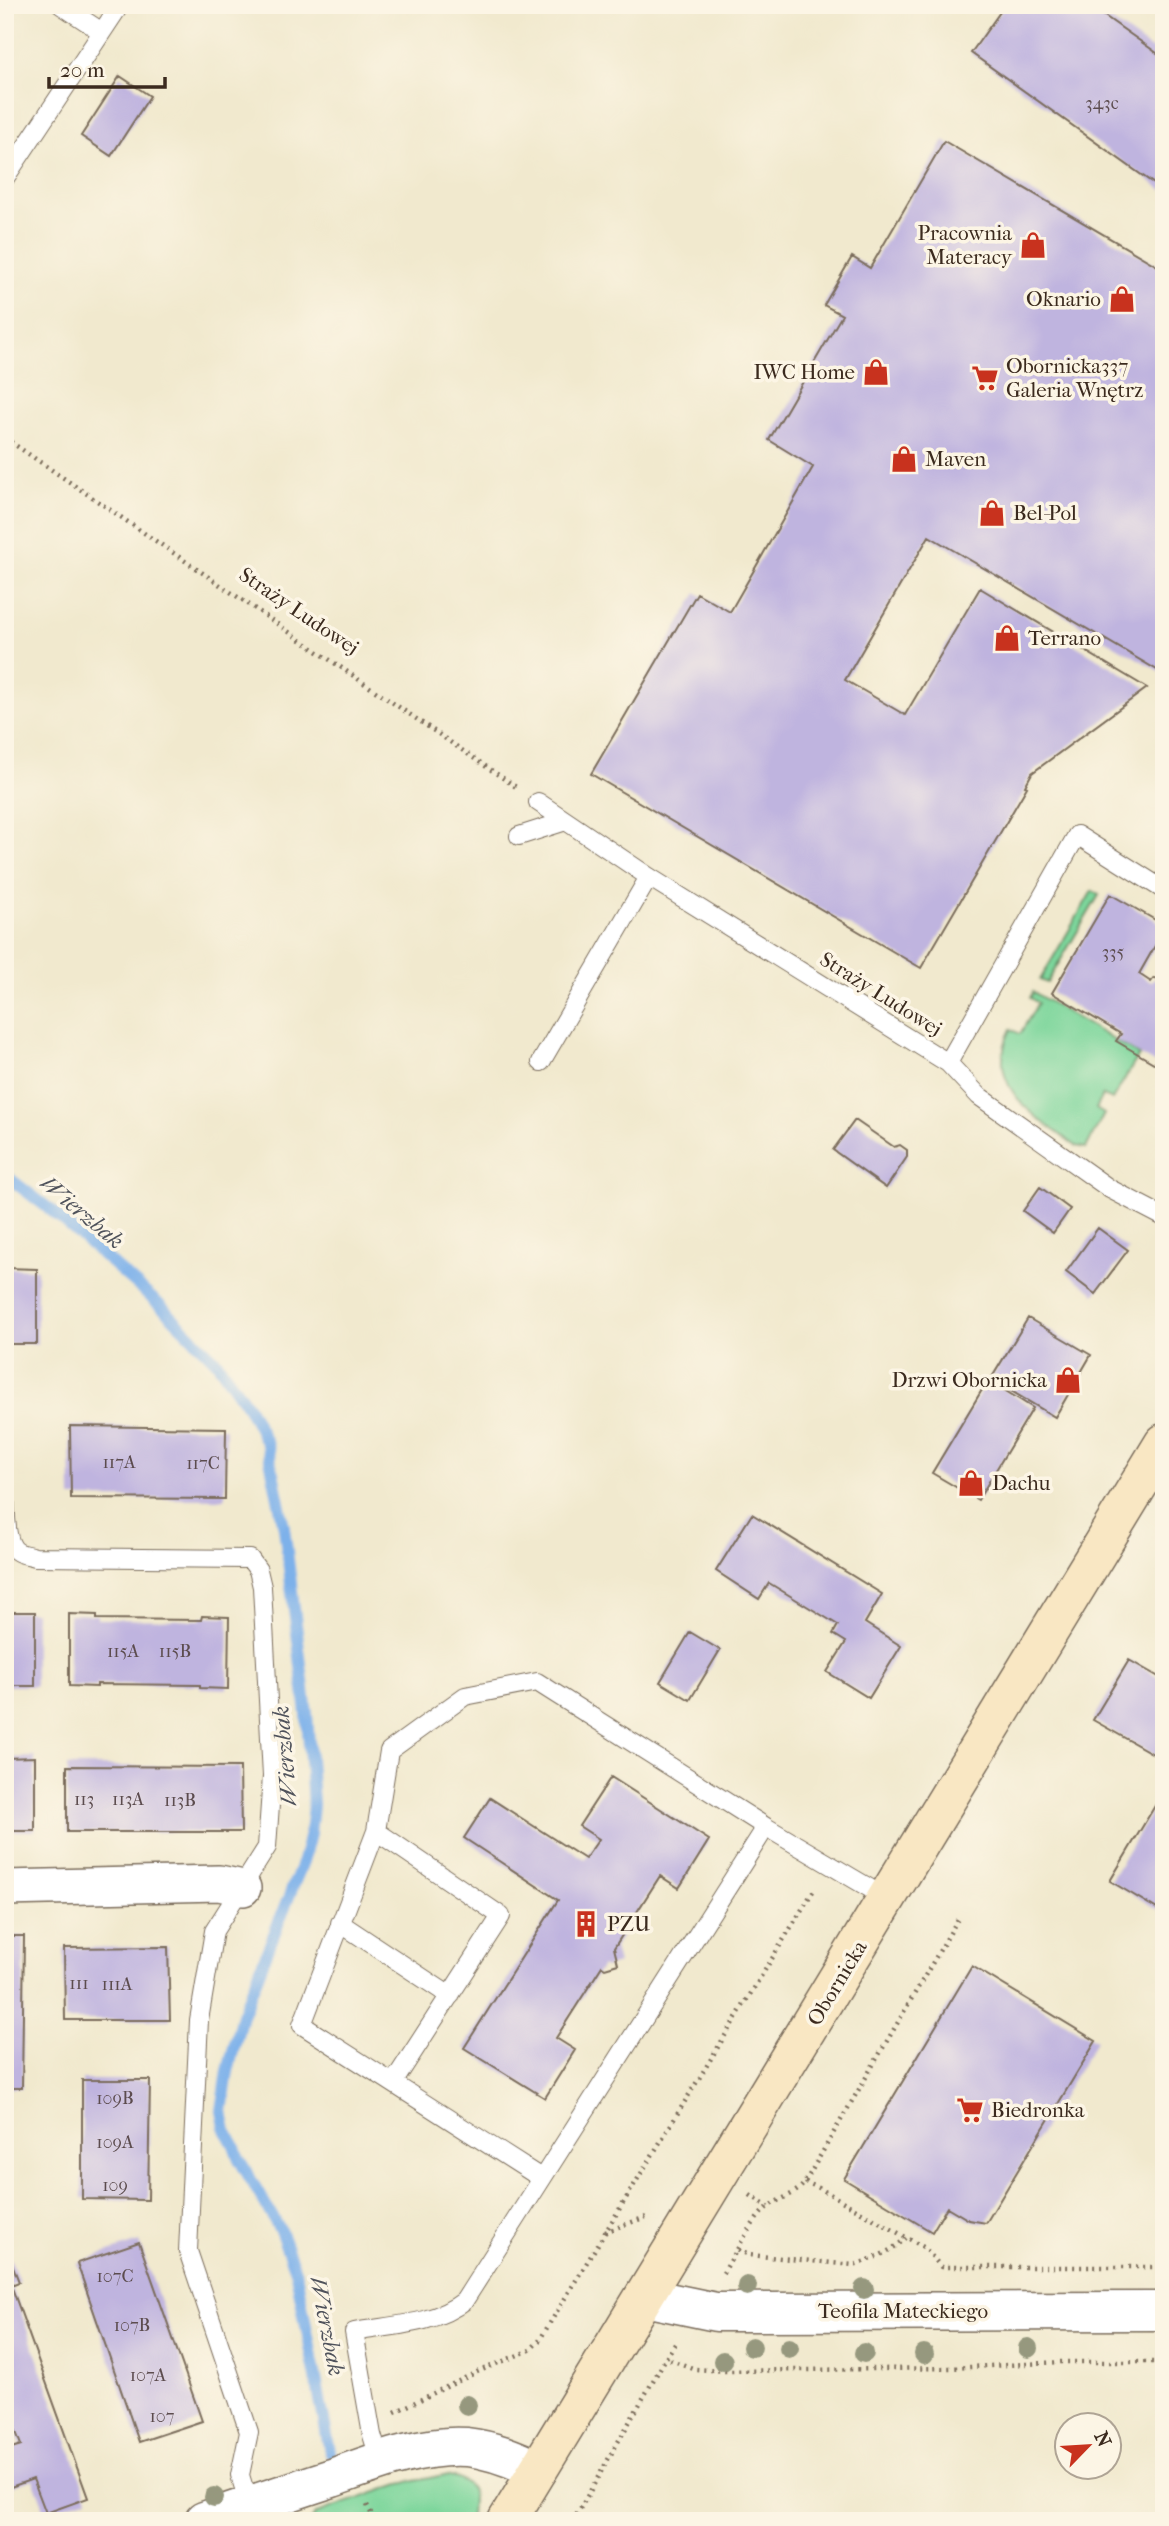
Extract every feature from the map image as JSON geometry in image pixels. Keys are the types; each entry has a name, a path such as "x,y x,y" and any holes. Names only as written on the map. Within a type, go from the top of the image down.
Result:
{"main road":[{"name":"Obornicka","path":"507,2521 1164,1443"}],"street":[{"path":"5,1888 219,1883 243,1888"},
{"name":"Teofila Mateckiego","path":"644,2297 716,2312 1164,2311"},
{"path":"207,2520 423,2450 465,2447 488,2450 538,2470"}],"lane":[{"path":"61,5 102,33"},
{"path":"5,178 120,5"},
{"name":"Straży Ludowej","path":"538,802 649,877 948,1063 979,1096 1110,1189 1164,1217"},
{"path":"519,835 566,821"},
{"path":"948,1063 1077,835 1164,890"},
{"path":"541,1062 649,877"},
{"path":"5,1486 7,1530 11,1545 18,1552 35,1557 250,1559 258,1570 262,1587 272,1776 267,1847 215,1931 199,2020 188,2251 249,2432 240,2475 249,2505"},
{"path":"541,2178 302,2025 376,1831 388,1751 465,1696 537,1682 766,1827 888,1899"},
{"path":"380,2462 372,2435 354,2332 436,2317 451,2311 464,2301 766,1827"},
{"path":"376,1831 501,1916 393,2083"},
{"path":"340,1923 450,1996"}],"path":[{"name":"Straży Ludowej","path":"5,438 538,802"},
{"path":"390,2414 530,2350 540,2341 830,1864"},
{"path":"723,2274 768,2207 798,2192 805,2182 958,1919"},
{"path":"805,2182 925,2248 941,2267 1164,2267"},
{"path":"606,2232 648,2216"},
{"path":"738,2250 749,2255 853,2265 878,2256 899,2245 906,2238"},
{"path":"573,2521 681,2335"},
{"path":"666,2358 695,2369 726,2371 1164,2362"}],"green space":[{"path":"1092,891 1099,895 1047,983 1040,980"},
{"path":"1033,992 1139,1055 1112,1100 1103,1095 1096,1109 1104,1114 1086,1148 1076,1146 1030,1112 1008,1084 1003,1068 1004,1049 1011,1029 1020,1034 1038,1003 1030,998"},
{"path":"444,2475 467,2484 472,2496 468,2521 310,2521 317,2513 400,2484"}],"building":[{"path":"1005,5 1089,5 1164,58 1164,191 971,53"},
{"path":"120,76 150,96 111,156 81,136"},
{"path":"944,141 1164,270 1164,674 929,536 845,680 905,715 980,588 1147,688 1032,773 1025,786 1027,787 921,968 591,774 697,593 730,612 813,467 769,440 842,315 824,305 852,257 870,268"},
{"path":"1110,894 1164,925 1164,930 1139,974 1151,982 1154,978 1164,984 1164,1069 1116,1041 1121,1034 1052,993"},
{"path":"855,1120 894,1147 900,1145 907,1150 907,1157 886,1188 833,1150"},
{"path":"1040,1187 1070,1209 1053,1233 1023,1211"},
{"path":"1098,1228 1128,1250 1095,1294 1066,1272"},
{"path":"5,1268 37,1269 37,1344 5,1344"},
{"path":"1028,1318 1091,1355 1055,1417 991,1379"},
{"path":"988,1380 1033,1408 978,1500 932,1473"},
{"path":"70,1426 226,1428 225,1499 71,1498"},
{"path":"752,1514 882,1594 865,1623 901,1646 869,1698 827,1672 846,1642 833,1634 838,1625 769,1583 759,1599 716,1571"},
{"path":"5,1612 35,1612 35,1686 5,1686"},
{"path":"69,1614 97,1615 97,1619 201,1620 202,1616 229,1617 228,1689 200,1688 200,1685 69,1686"},
{"path":"690,1632 720,1650 690,1700 660,1682"},
{"path":"1129,1660 1164,1680 1164,1760 1093,1720"},
{"path":"35,1757 35,1831 5,1831 5,1758"},
{"path":"67,1766 240,1767 241,1832 67,1832"},
{"name":"PZU","path":"611,1777 709,1840 679,1888 660,1876 614,1948 618,1964 605,1968 602,1966 556,2038 575,2050 545,2098 464,2048 558,1900 464,1838 490,1798 585,1859 599,1839 579,1826"},
{"path":"1159,1799 1164,1802 1164,1913 1110,1881"},
{"path":"5,1936 24,1936 22,2088 5,2088"},
{"path":"168,1947 170,2020 65,2020 64,1948"},
{"name":"Biedronka","path":"972,1966 1096,2041 986,2223 969,2220 947,2207 932,2232 844,2179"},
{"path":"82,2080 150,2080 148,2200 82,2199"},
{"path":"139,2242 202,2421 139,2442 77,2263"},
{"path":"6,2248 19,2282 11,2285 88,2498 46,2513 33,2479 5,2489 5,2450 21,2445 5,2403"}],"waterway":[{"name":"Wierzbak","path":"5,1175 52,1211 162,1307 217,1362 248,1407 267,1444 284,1527 307,1714 313,1805 310,1834 303,1861 242,2015 228,2071 222,2111 226,2131 280,2230 296,2273 330,2452"}],"place":[{"name":"Pracownia Materacy","path":"1033,245"},
{"name":"Oknario","path":"1122,299"},
{"name":"IWC Home","path":"876,372"},
{"name":"Obornicka337 Galeria Wnętrz","path":"985,378"},
{"name":"Maven","path":"904,459"},
{"name":"Bel-Pol","path":"992,513"},
{"name":"Terrano","path":"1007,638"},
{"name":"Drzwi Obornicka","path":"1068,1380"},
{"name":"Dachu","path":"971,1483"},
{"name":"PZU","path":"586,1924"},
{"name":"Biedronka","path":"970,2110"}]}
